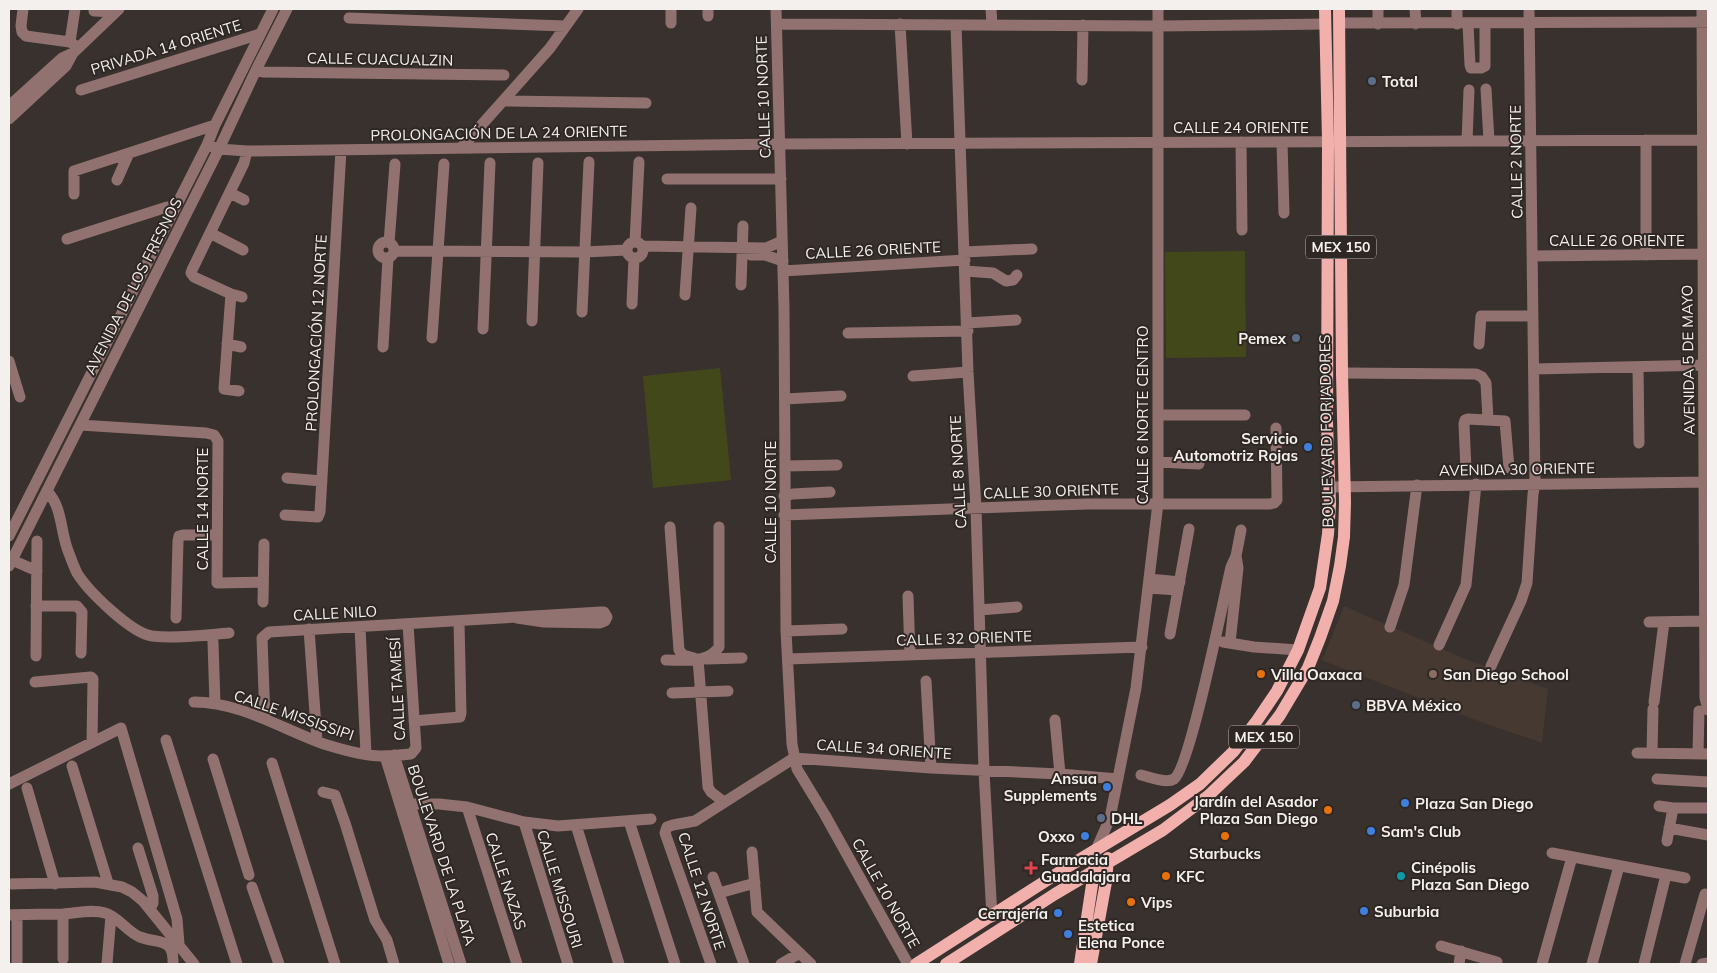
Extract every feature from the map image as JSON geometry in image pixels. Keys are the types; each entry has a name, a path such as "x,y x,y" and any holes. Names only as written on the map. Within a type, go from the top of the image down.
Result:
{"main road":[{"name":"BOULEVARD FORJADORES","path":"1094,870 1180,818 1208,796 1244,762 1266,736 1290,701 1308,668 1333,602 1344,537 1344,486 1334,141 1325,9"},
{"name":"BOULEVARD FORJADORES","path":"1110,842 1200,784 1233,752 1277,691 1298,650 1320,588 1328,534 1330,487 1327,423 1339,9"},
{"path":"1091,964 1106,882 1110,842"},
{"name":"MEX 150","path":"916,964 1110,842"},
{"path":"1080,964 1096,850"},
{"name":"MEX 150","path":"946,964 1094,870"}],"street":[{"path":"23,9 21,26 22,32 26,36 74,48"},
{"path":"9,119 66,66 74,48 74,9"},
{"path":"9,536 176,207 273,9"},
{"name":"AVENIDA DE LOS FRESNOS","path":"12,559 219,150 256,70 288,9"},
{"path":"461,148 550,48 578,9"},
{"path":"671,9 671,23"},
{"name":"CALLE 10 NORTE","path":"776,9 783,266 786,631 792,744 797,769 825,815 908,964"},
{"path":"991,9 992,25"},
{"name":"CALLE 6 NORTE CENTRO","path":"1110,842 1110,818 1136,688 1142,648 1158,503 1158,9"},
{"path":"1378,9 1378,24"},
{"path":"1416,9 1416,24"},
{"path":"1457,9 1463,24 1471,68 1485,66 1485,24"},
{"name":"CALLE 2 NORTE","path":"1491,666 1522,601 1526,583 1535,484 1529,9"},
{"name":"AVENIDA 5 DE MAYO","path":"1702,9 1705,22 1707,482 1706,603 1704,621 1707,682 1703,710 1703,754"},
{"path":"94,11 117,11"},
{"path":"10,102 117,11"},
{"path":"349,18 565,26"},
{"path":"1338,23 1530,24 1705,22"},
{"path":"776,24 1158,26 1325,24"},
{"path":"900,24 908,144"},
{"name":"CALLE 8 NORTE","path":"956,25 968,327 968,372 976,508 979,653 992,917"},
{"path":"1082,80 1083,25"},
{"name":"PRIVADA 14 ORIENTE","path":"81,90 260,34"},
{"name":"CALLE CUACUALZIN","path":"256,70 263,72 504,75"},
{"path":"1467,141 1466,90 1490,89 1489,141"},
{"path":"504,101 646,103"},
{"path":"74,194 74,171 215,125"},
{"path":"1646,140 1646,255"},
{"name":"CALLE 24 ORIENTE","path":"780,144 1705,140"},
{"path":"1241,142 1242,230"},
{"path":"1282,142 1284,213"},
{"name":"PROLONGACIÓN DE LA 24 ORIENTE","path":"219,150 780,144"},
{"path":"207,145 219,150"},
{"name":"PROLONGACIÓN 12 NORTE","path":"285,515 318,517 320,512 341,150"},
{"path":"239,390 224,389 227,344 237,296 191,274 244,163 247,151"},
{"path":"117,180 129,153"},
{"path":"582,312 589,162"},
{"path":"632,304 639,162"},
{"path":"483,329 490,163"},
{"path":"532,321 538,163"},
{"path":"383,347 395,164"},
{"path":"432,338 444,164"},
{"path":"667,179 780,179"},
{"path":"230,193 244,200"},
{"path":"67,239 167,207 176,207"},
{"path":"685,295 691,208"},
{"path":"742,285 743,226"},
{"path":"210,233 243,250"},
{"path":"390,251 742,251 766,248 782,241"},
{"path":"965,261 1032,249"},
{"name":"CALLE 26 ORIENTE","path":"742,251 765,255 783,266 965,261"},
{"name":"CALLE 26 ORIENTE","path":"1532,256 1705,254"},
{"path":"965,261 1006,281 1013,280 1017,275"},
{"path":"1479,344 1481,316 1533,316"},
{"path":"848,333 968,327 1016,320"},
{"path":"227,344 241,347"},
{"path":"9,361 20,397"},
{"path":"1534,369 1705,365"},
{"path":"1638,367 1639,442"},
{"path":"913,376 968,372"},
{"path":"1342,373 1476,374 1482,377 1486,383 1488,419"},
{"path":"785,399 841,396"},
{"path":"1158,415 1246,415"},
{"path":"1466,470 1465,420 1488,419 1505,421 1509,468"},
{"name":"CALLE 14 NORTE","path":"80,425 214,435 218,441 217,583 263,582"},
{"name":"CALLE 30 ORIENTE","path":"784,516 1087,504 1274,503 1277,500 1276,428"},
{"path":"1158,462 1199,464"},
{"path":"785,466 837,465"},
{"path":"287,478 322,481"},
{"name":"AVENIDA 30 ORIENTE","path":"1330,487 1707,482"},
{"path":"1439,645 1466,585 1476,484"},
{"path":"1390,627 1404,585 1417,485"},
{"path":"47,491 58,509 62,532 76,572 94,594 116,614 138,630 151,636 229,633"},
{"path":"784,496 830,492"},
{"path":"670,527 679,650 683,655 701,659 716,653 719,647 719,527"},
{"path":"1170,634 1189,529"},
{"path":"1230,643 1231,567 1236,556 1241,530"},
{"path":"176,618 179,536 216,535"},
{"path":"36,656 37,541"},
{"path":"263,602 264,544"},
{"path":"12,559 37,567"},
{"path":"1148,584 1179,586"},
{"path":"1141,775 1166,781 1174,780 1178,774 1192,734 1214,641 1230,592"},
{"path":"908,596 910,655"},
{"path":"36,606 77,606 80,608 80,652"},
{"path":"979,610 1017,607"},
{"path":"601,612 604,612 607,617 605,621 600,623 544,622 517,618 601,612"},
{"name":"CALLE NILO","path":"265,720 262,638 269,632 517,618"},
{"path":"414,721 460,717 459,621"},
{"path":"1649,622 1704,621"},
{"path":"1652,753 1654,705 1664,622"},
{"name":"CALLE TAMESÍ","path":"408,624 416,748 414,751"},
{"path":"360,626 366,754"},
{"path":"786,631 842,629"},
{"path":"309,630 317,741"},
{"path":"1214,641 1298,650"},
{"path":"213,642 215,704"},
{"name":"CALLE 32 ORIENTE","path":"788,659 1142,648"},
{"path":"666,660 742,658"},
{"path":"701,659 700,692 708,787 710,792 724,802"},
{"path":"34,682 92,677 92,742"},
{"path":"926,680 931,768"},
{"path":"672,693 728,691"},
{"name":"CALLE MISSISSIPI","path":"194,702 215,704 265,720 317,741 366,754 390,756 411,754 414,751"},
{"path":"1055,720 1060,774"},
{"path":"9,784 121,728 176,919 179,944"},
{"path":"166,740 237,964"},
{"path":"1637,753 1703,754"},
{"name":"BOULEVARD DE LA PLATA","path":"390,756 461,964"},
{"name":"CALLE 34 ORIENTE","path":"667,828 695,821 794,758 1118,779"},
{"path":"213,759 249,875 245,881 246,885 252,887 279,964"},
{"path":"272,763 335,964"},
{"path":"72,766 108,883"},
{"path":"1657,780 1708,782"},
{"path":"27,788 55,884"},
{"path":"322,792 335,795 342,809 375,920 387,940 394,964"},
{"path":"405,804 439,804 467,807 524,822 558,826 652,819"},
{"name":"BOULEVARD DE LA PLATA","path":"405,804 449,964"},
{"path":"1659,806 1708,808"},
{"name":"CALLE NAZAS","path":"467,807 517,964"},
{"path":"1667,841 1673,808"},
{"name":"CALLE 6 NORTE CENTRO","path":"1096,850 1110,818"},
{"path":"629,821 675,964"},
{"name":"CALLE MISSOURI","path":"524,822 568,964"},
{"path":"576,825 619,964"},
{"name":"CALLE 12 NORTE","path":"667,828 665,833 711,964"},
{"path":"1669,828 1708,836"},
{"path":"138,848 153,896 153,904 150,909"},
{"path":"752,852 757,912 811,964"},
{"path":"1552,853 1685,878"},
{"path":"1542,964 1572,857"},
{"path":"1592,964 1619,866"},
{"path":"1644,964 1666,875"},
{"path":"712,877 744,964"},
{"path":"9,882 55,884 95,882 122,887 132,892 150,909 194,964"},
{"path":"719,893 755,883"},
{"path":"1685,964 1705,894"},
{"path":"17,964 13,915 75,913 90,918 113,920 141,937 160,940 166,943 174,956 173,964"},
{"path":"63,914 63,960"},
{"path":"107,963 113,920"},
{"path":"1441,946 1461,952 1479,961 1497,962"},
{"path":"1459,964 1461,952"},
{"path":"782,964 800,953"},
{"path":"1702,964 1708,963"}],"shaded area":[{"name":"San Diego School","path":"1344,606 1465,659 1548,689 1542,743 1481,722 1321,660"}],"green space":[{"path":"1245,251 1246,357 1166,358 1165,252"},
{"path":"720,368 731,480 653,488 643,376"}],"place":[{"name":"Total","path":"1372,81"},
{"name":"Pemex","path":"1296,338"},
{"name":"Servicio Automotriz Rojas","path":"1308,447"},
{"name":"Villa Oaxaca","path":"1261,674"},
{"name":"San Diego School","path":"1433,674"},
{"name":"BBVA México","path":"1356,705"},
{"name":"Ansua Supplements","path":"1107,787"},
{"name":"Plaza San Diego","path":"1405,803"},
{"name":"Jardín del Asador Plaza San Diego","path":"1328,810"},
{"name":"DHL","path":"1101,818"},
{"name":"Sam's Club","path":"1371,831"},
{"name":"Oxxo","path":"1085,836"},
{"name":"Starbucks","path":"1225,836"},
{"name":"Farmacia Guadalajara","path":"1031,868"},
{"name":"KFC","path":"1166,876"},
{"name":"Cinépolis Plaza San Diego","path":"1401,876"},
{"name":"Vips","path":"1131,902"},
{"name":"Suburbia","path":"1364,911"},
{"name":"Cerrajería","path":"1058,913"},
{"name":"Estetica Elena Ponce","path":"1068,934"}]}
